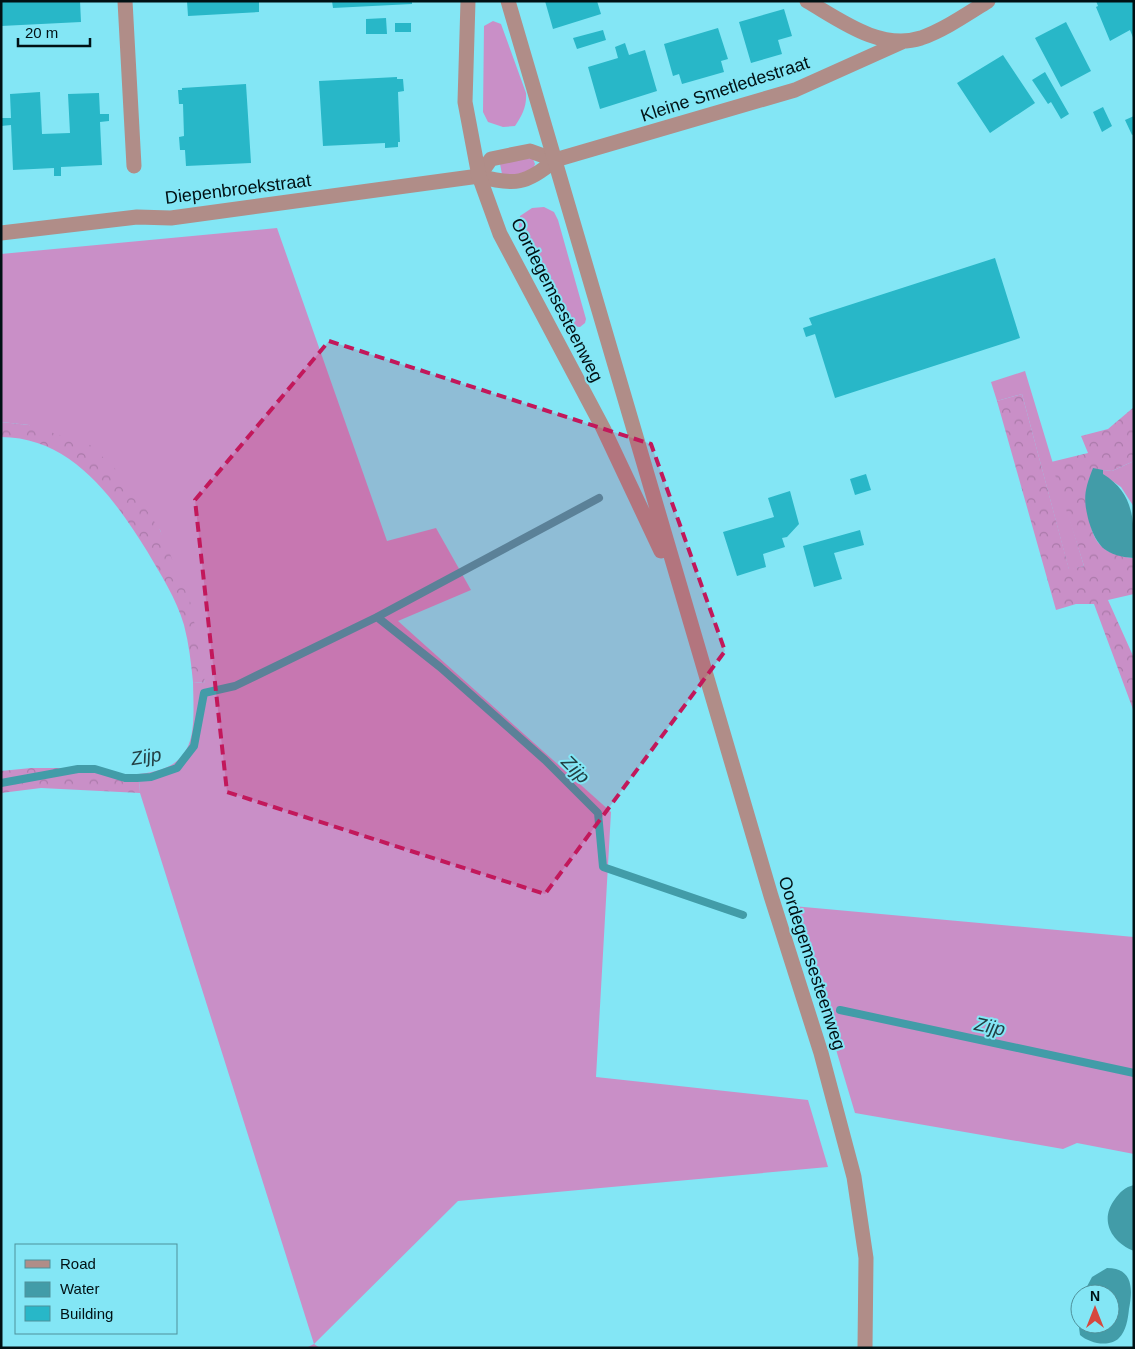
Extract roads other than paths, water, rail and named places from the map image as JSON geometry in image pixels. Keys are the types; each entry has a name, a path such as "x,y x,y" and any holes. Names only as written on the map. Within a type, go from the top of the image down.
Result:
{"street":[{"path":"125,1 134,166"},
{"name":"Oordegemsesteenweg","path":"468,1 465,102 479,176 500,234 603,428 682,598"},
{"name":"Oordegemsesteenweg","path":"508,1 556,160 682,598 771,896 821,1053 854,1177 866,1258 866,1348"},
{"name":"Kleine Smetledestraat","path":"807,1 856,30 878,38 902,42"},
{"name":"Kleine Smetledestraat","path":"556,160 796,90 902,42 921,38 988,1"},
{"path":"479,176 491,159 530,151 556,160"},
{"name":"Diepenbroekstraat","path":"1,233 137,217 171,218 479,176 503,183 536,177 556,160"}],"water":[{"path":"1093,468 1103,470 1103,474 1114,482 1127,500 1133,520 1134,558 1116,555 1104,549 1095,538 1089,522 1085,501 1086,489"},
{"path":"1134,1185 1134,1251 1119,1242 1114,1236 1110,1230 1108,1215 1110,1207 1119,1194"},
{"path":"1107,1268 1116,1269 1126,1276 1131,1287 1126,1325 1119,1338 1110,1343 1094,1342 1080,1335 1120,1334 1120,1284 1088,1284 1092,1277"}],"waterway":[{"name":"Zijp","path":"1,783 78,769 95,769 125,778 137,778 151,777 177,768 194,746 204,693 235,686 377,617 599,498"},
{"name":"Zijp","path":"377,617 440,667 545,760 598,813 603,867 743,915"},
{"name":"Zijp","path":"840,1010 1134,1073"}]}
